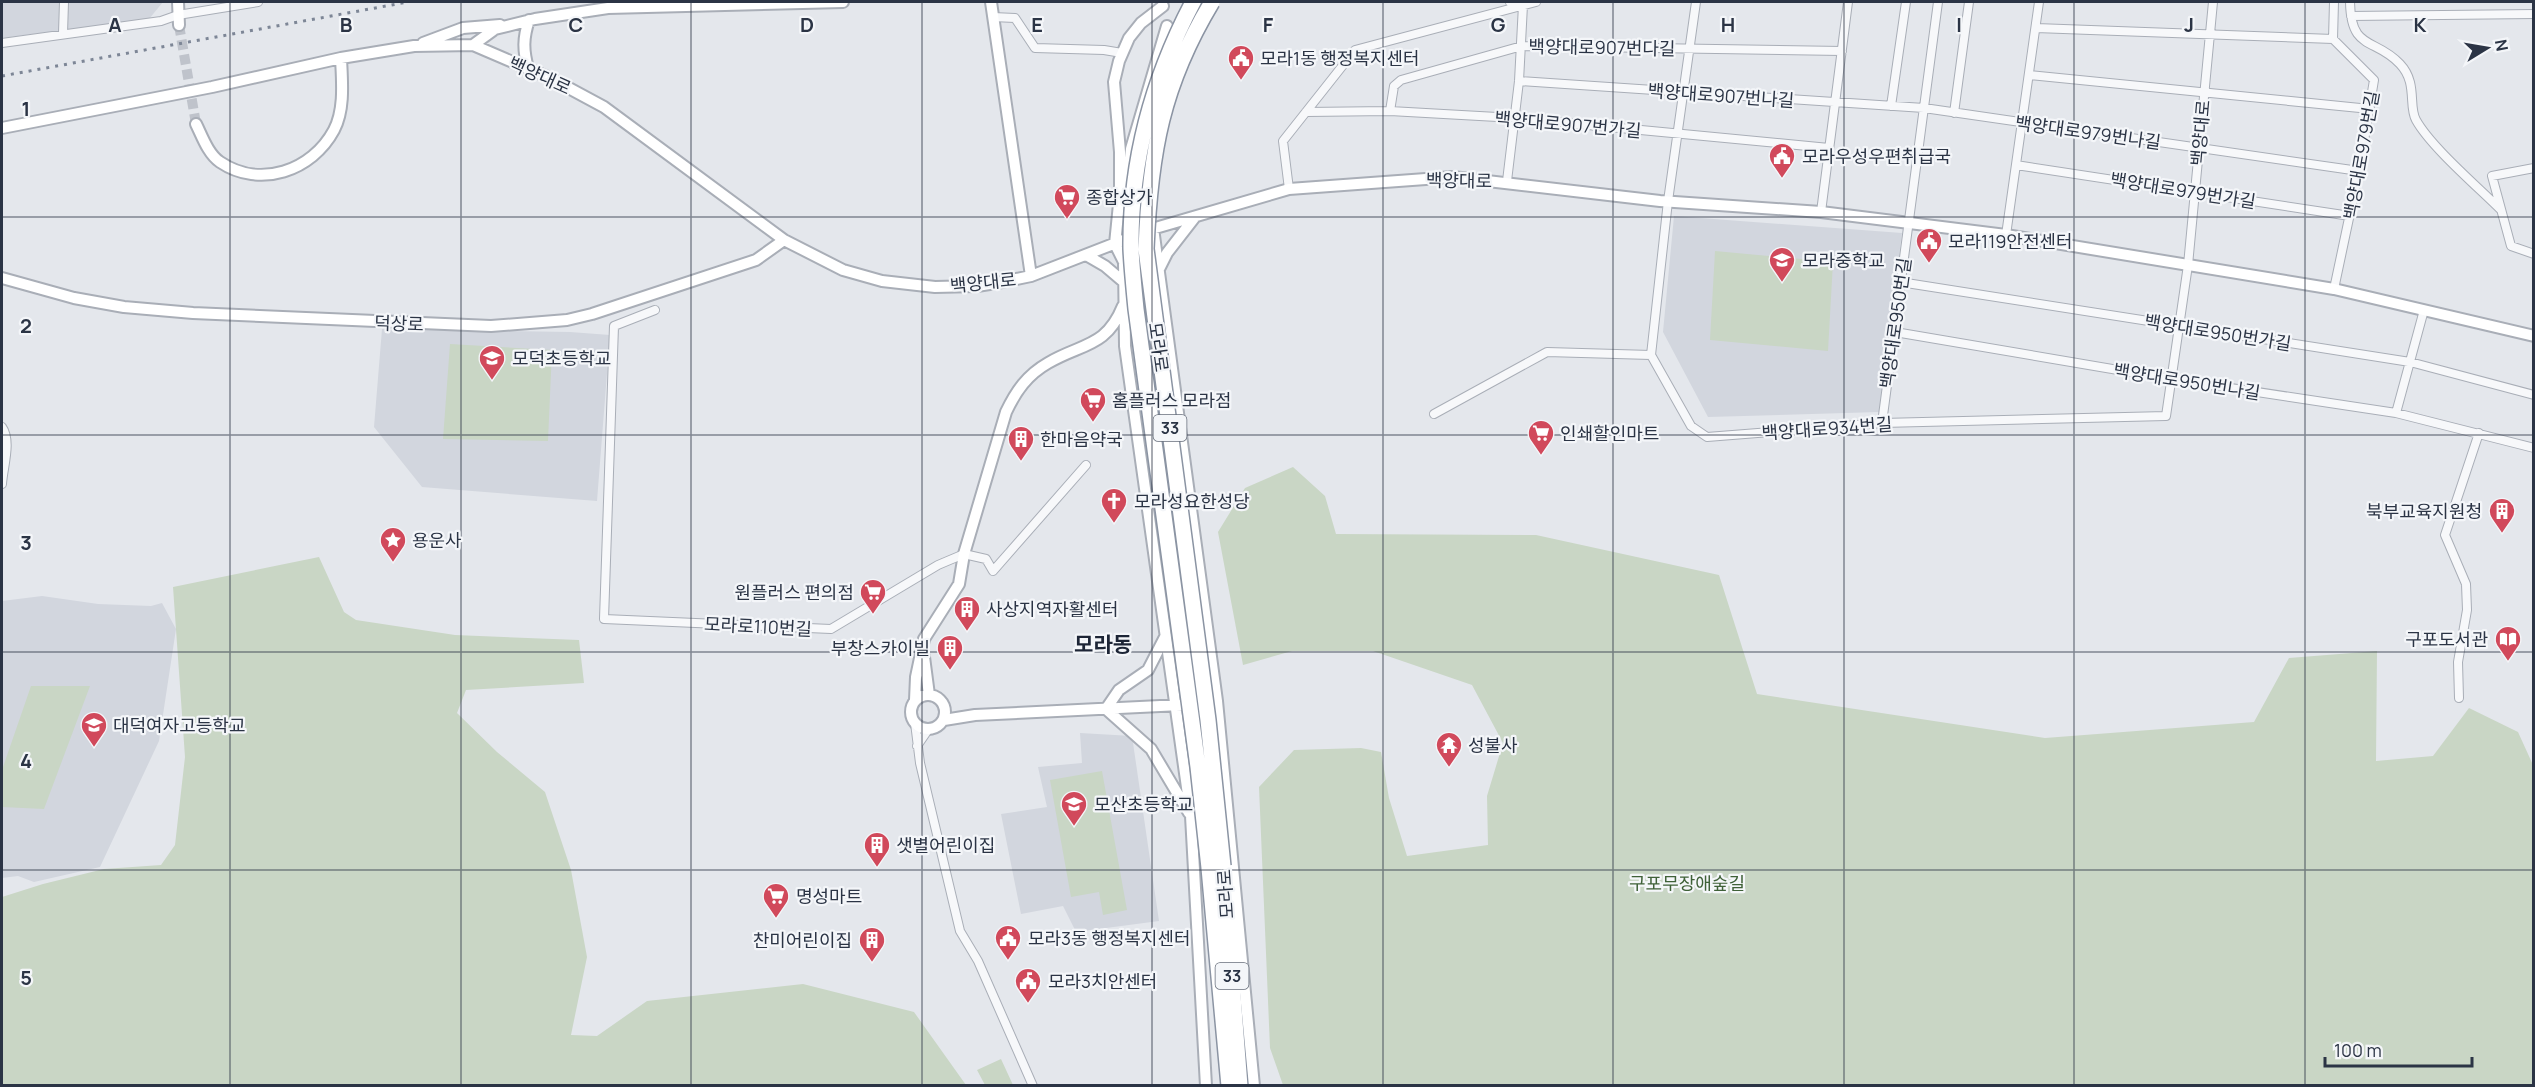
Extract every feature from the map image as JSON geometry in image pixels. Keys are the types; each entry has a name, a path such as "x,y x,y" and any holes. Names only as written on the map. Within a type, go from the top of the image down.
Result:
{"highway":[{"name":"모라로","path":"1193,2 1161,70 1144,124 1134,192 1131,248 1136,309 1198,767 1216,867 1240,1086"},
{"name":"모라로","path":"1210,2 1191,37 1178,68 1157,132 1148,195 1146,249 1207,708 1229,1086"}],"main road":[{"path":"178,2 178,20"},
{"path":"473,45 495,29 513,24 608,8 843,2"},
{"name":"백양대로","path":"991,2 1031,276"},
{"name":"모라로","path":"1210,2 1209,23 1197,34 1181,63 1165,119 1154,186 1152,229 1218,701 1254,1086"},
{"path":"1163,3 1163,18 1167,26 1180,35 1197,34"},
{"path":"1115,244 1120,152 1114,82 1129,38 1141,23 1163,3"},
{"path":"528,68 523,51 523,37 529,20"},
{"path":"414,46 463,28 513,24"},
{"name":"모라로","path":"1167,26 1156,57 1131,149 1126,186 1125,346 1191,816 1206,1086"},
{"name":"백양대로","path":"2,128 212,87 341,58 414,46 473,45 528,68 604,107 784,240 843,270 882,281 935,287 977,286 1031,276 1152,229 1289,189 1453,177 1668,201 1821,212 2006,235 2334,289 2534,336"},
{"path":"196,124 204,142 219,161 241,172 260,175 289,171 314,157 335,130 342,98 341,58"},
{"path":"1158,271 1167,254 1195,216"},
{"name":"덕상로","path":"2,279 101,304 193,314 491,326 534,324 592,314 709,278 756,260 784,240"},
{"name":"모라로","path":"1115,244 1124,262"},
{"path":"1086,255 1105,266 1125,283"},
{"path":"1126,299 1116,324 1105,336 1047,363 1016,391 1006,412 964,554 959,584 935,618 924,639 916,677 915,700 911,710 915,723 928,730 937,727 944,720 975,715 1176,706 1218,701"},
{"path":"1105,336 1125,346"},
{"path":"1133,396 1137,401 1146,404 1154,402 1164,395 1173,378"},
{"path":"1106,709 1119,690 1148,670 1166,636"},
{"path":"924,639 925,675 929,695"},
{"path":"915,700 929,695 937,697 944,706 975,715"},
{"path":"944,706 944,720"},
{"path":"1106,709 1151,749 1191,816"}],"street":[{"path":"63,33 64,2"},
{"path":"2,43 63,33 178,20 258,2"},
{"path":"1510,2 1522,5"},
{"path":"1289,189 1283,141 1355,50 1536,2"},
{"path":"1434,414 1547,352 1651,355 1668,201 1696,2"},
{"path":"1821,212 1848,2"},
{"path":"1891,106 1906,2"},
{"path":"1908,223 1938,2"},
{"path":"1954,113 1969,2"},
{"path":"2006,235 2039,2"},
{"name":"백양대로","path":"2171,379 2188,265 2213,2"},
{"path":"2036,28 2333,39 2334,2"},
{"path":"2350,2 2356,34 2401,64 2413,88 2415,119 2438,147 2501,210"},
{"name":"백양대로","path":"1507,182 1522,46 1522,5"},
{"path":"2351,16 2534,14"},
{"path":"993,17 1015,18 1035,48 1104,50 1122,53"},
{"name":"백양대로979번길","path":"2333,39 2374,80 2359,171 2334,289"},
{"name":"백양대로907번다길","path":"1390,111 1394,86 1401,80 1522,46 1842,51"},
{"path":"2029,75 2370,109"},
{"name":"백양대로907번나길","path":"1519,81 1924,108"},
{"name":"백양대로979번나길","path":"1924,108 2359,171"},
{"name":"백양대로907번가길","path":"1306,112 1390,111 1515,118 1829,148"},
{"name":"백양대로979번가길","path":"2016,165 2350,216"},
{"path":"2534,168 2492,176 2511,246 2534,254"},
{"name":"백양대로950번길","path":"1882,423 1908,223"},
{"name":"백양대로950번가길","path":"1900,282 2410,362 2534,395"},
{"name":"모라로110번길","path":"655,310 614,326 604,619 831,629 938,565 964,554"},
{"path":"2396,413 2424,310"},
{"name":"백양대로950번나길","path":"1894,332 2171,379 2396,413 2534,448"},
{"name":"백양대로934번길","path":"1651,355 1691,426 1707,437 1882,423 2166,416 2171,379"},
{"path":"2,427 7,441 2,484"},
{"path":"2460,698 2458,662 2467,610 2466,584 2445,535 2479,434"},
{"path":"964,554 986,559 993,571 1086,465"},
{"path":"915,723 916,746 960,931 978,961 1033,1086"},
{"path":"916,746 928,730"}],"shaded area":[{"path":"2,2 163,2 149,19 2,38"},
{"name":"모라중학교","path":"1674,216 1902,233 1879,412 1708,417 1663,332"},
{"name":"모덕초등학교","path":"382,329 570,332 610,335 597,501 422,487 374,427"},
{"path":"42,596 98,604 151,606 162,603 176,629 159,741 100,867 34,882 18,876 2,878 2,601"},
{"name":"모산초등학교","path":"1080,733 1132,736 1159,921 1076,932 1063,906 1021,914 1001,814 1047,807 1038,767 1082,763"}],"green space":[{"path":"1715,251 1833,262 1828,351 1710,340"},
{"path":"450,344 552,350 548,441 443,439"},
{"name":"구포무장애숲길","path":"1293,467 1325,496 1336,534 1536,535 1719,575 1757,694 2045,738 2254,722 2289,658 2377,651 2376,761 2433,756 2469,708 2518,732 2533,765 2533,1085 1283,1085 1270,1048 1259,787 1294,750 1361,748 1381,752 1389,798 1407,856 1488,845 1487,796 1503,743 1472,685 1373,651 1292,651 1243,665 1218,532 1245,488"},
{"path":"319,557 344,612 356,620 455,635 579,640 584,683 466,690 457,713 497,752 545,792 571,870 587,957 571,1035 597,1036 647,1001 803,984 914,1012 966,1085 2,1085 2,897 104,869 161,865 175,845 185,757 173,587"},
{"path":"31,686 90,686 44,809 2,807 2,770"},
{"path":"1102,771 1127,910 1103,915 1099,892 1071,897 1050,780"},
{"path":"1001,1059 1013,1085 985,1085 977,1070"}],"tunnel":[{"path":"179,25 196,124"}],"railway":[{"path":"2,76 408,2"}],"place":[{"name":"모라1동 행정복지센터","path":"1241,81"},
{"name":"모라우성우편취급국","path":"1782,179"},
{"name":"종합상가","path":"1067,220"},
{"name":"모라119안전센터","path":"1929,264"},
{"name":"모라중학교","path":"1782,283"},
{"name":"모덕초등학교","path":"492,381"},
{"name":"홈플러스 모라점","path":"1093,423"},
{"name":"인쇄할인마트","path":"1541,456"},
{"name":"한마음약국","path":"1021,462"},
{"name":"모라성요한성당","path":"1114,524"},
{"name":"북부교육지원청","path":"2502,534"},
{"name":"용운사","path":"393,563"},
{"name":"원플러스 편의점","path":"873,615"},
{"name":"사상지역자활센터","path":"967,632"},
{"name":"구포도서관","path":"2508,662"},
{"name":"부창스카이빌","path":"950,671"},
{"name":"대덕여자고등학교","path":"94,748"},
{"name":"성불사","path":"1449,768"},
{"name":"모산초등학교","path":"1074,827"},
{"name":"샛별어린이집","path":"877,868"},
{"name":"명성마트","path":"776,919"},
{"name":"모라3동 행정복지센터","path":"1008,961"},
{"name":"찬미어린이집","path":"872,963"},
{"name":"모라3치안센터","path":"1028,1004"}],"district":[{"name":"모라동","path":"1103,644"}]}
